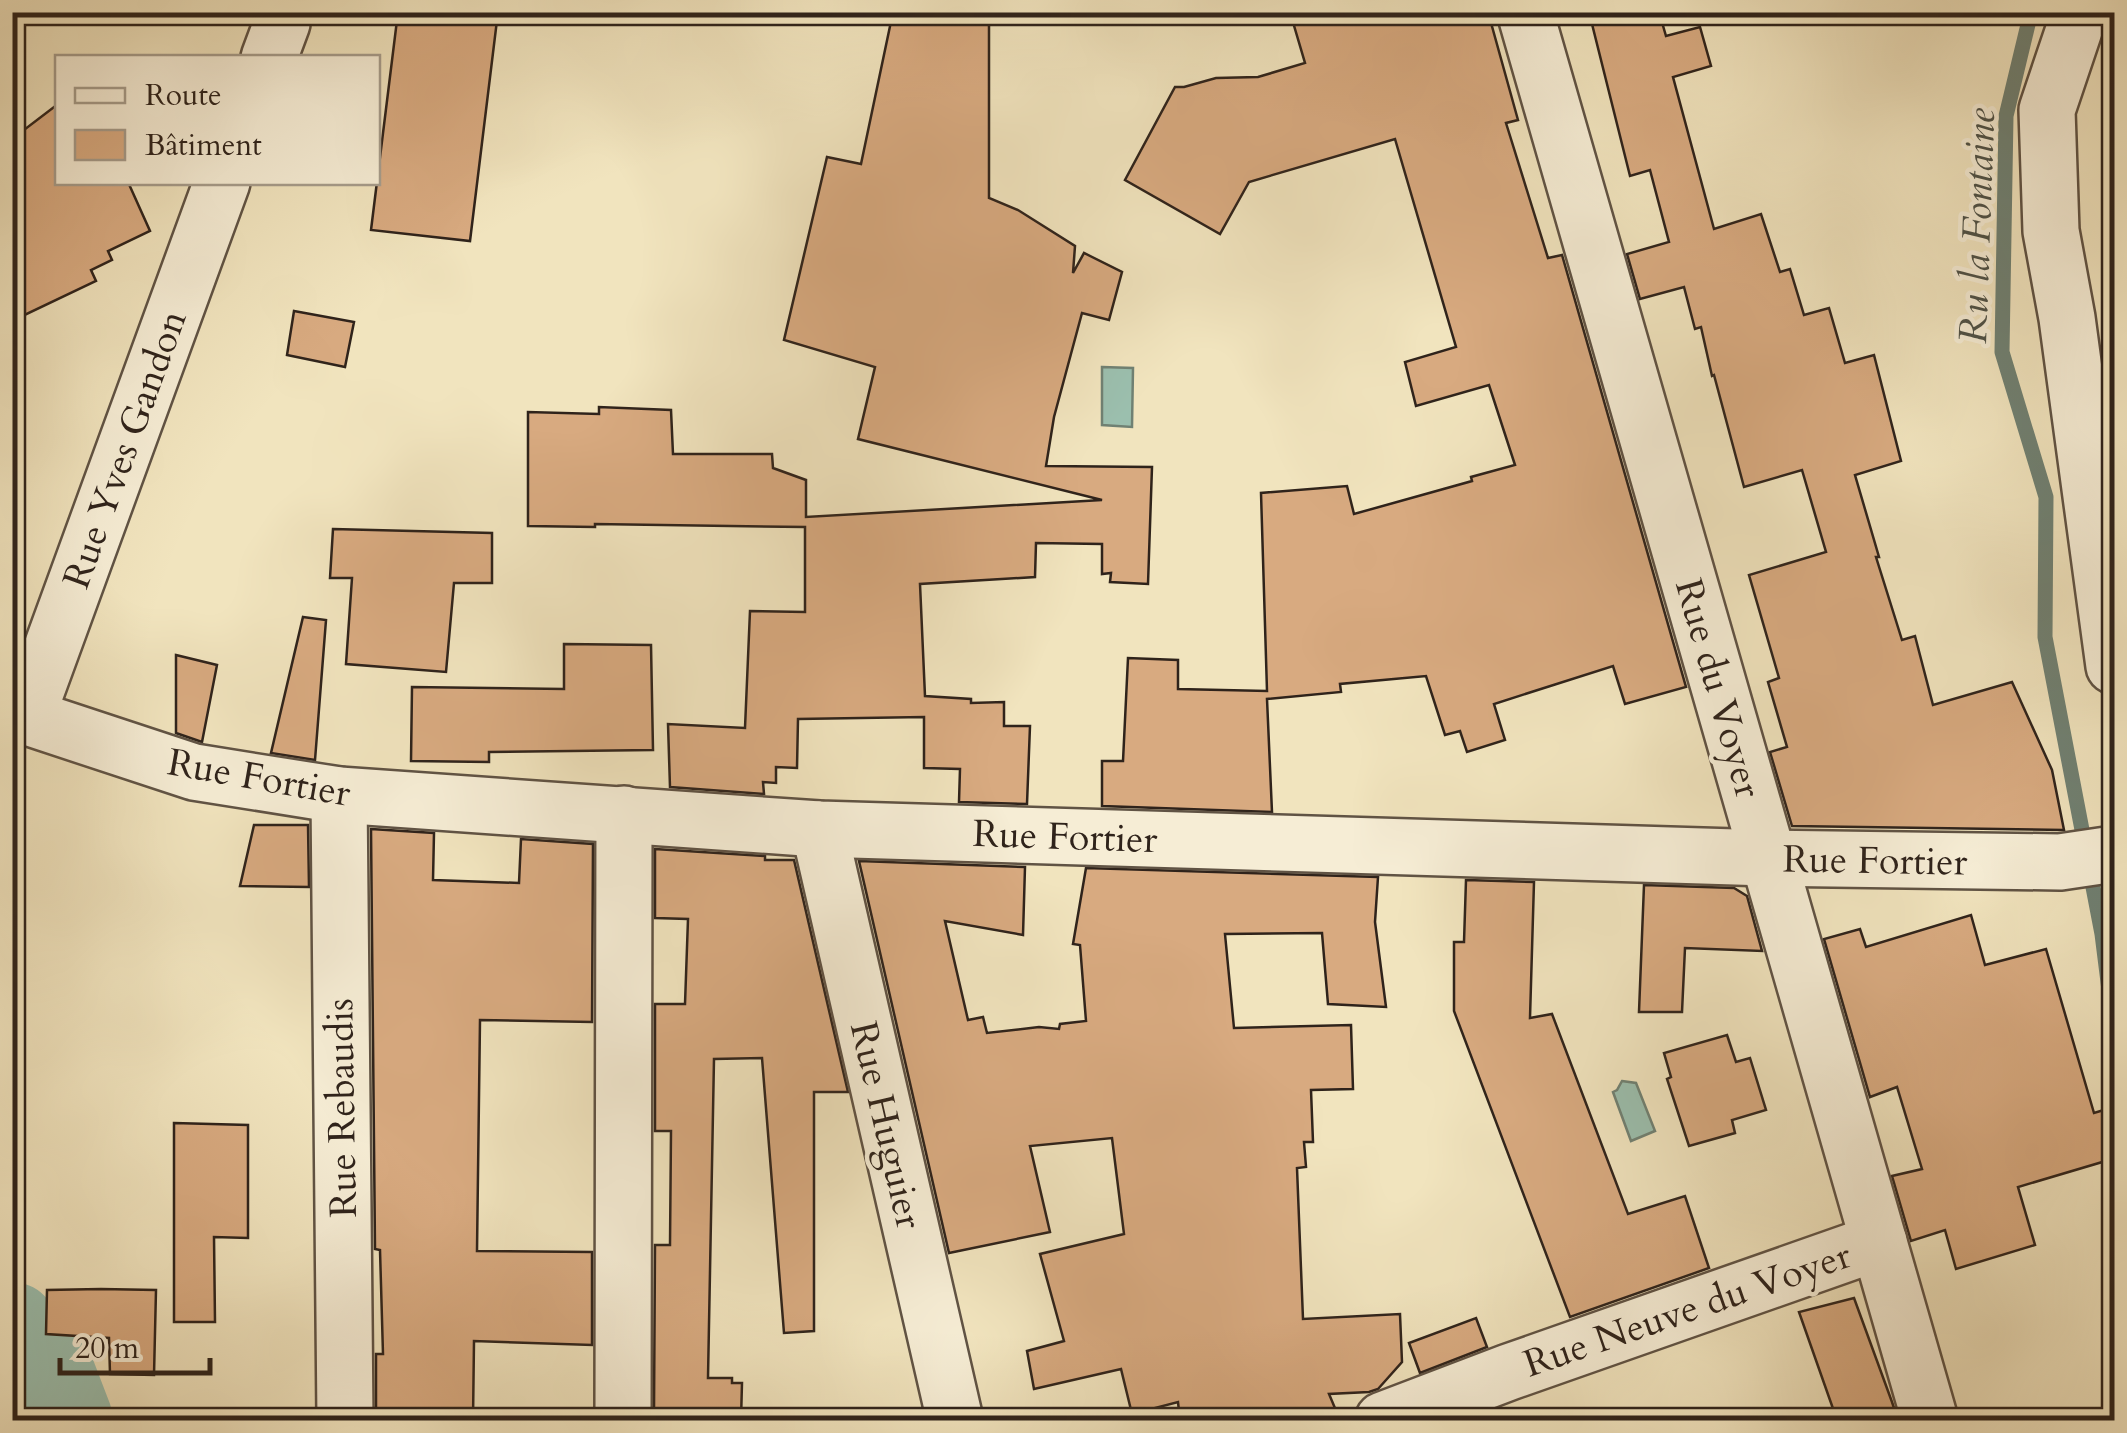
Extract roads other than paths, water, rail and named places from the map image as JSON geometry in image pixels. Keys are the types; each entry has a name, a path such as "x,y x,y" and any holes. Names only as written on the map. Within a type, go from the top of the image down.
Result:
{"street":[{"path":"270,55 282,24 276,12"},
{"name":"Rue du Voyer","path":"1525,12 1930,1420"},
{"path":"2080,12 2047,110 2051,230 2114,666"},
{"name":"Rue Yves Gandon","path":"20,714 221,185"},
{"name":"Rue Fortier","path":"20,714 194,772 339,795 819,829 1768,858 2094,857"},
{"name":"Rue Rebaudis","path":"339,795 344,1420"},
{"path":"623,1420 624,814"},
{"name":"Rue Huguier","path":"819,829 954,1420"},
{"name":"Rue Neuve du Voyer","path":"1384,1420 1879,1242"}],"waterway":[{"name":"Ru la Fontaine","path":"2031,12 2006,116 2002,352 2046,497 2045,637 2102,934 2114,1030"},
{"path":"12,1327 50,1373 68,1420"}]}
